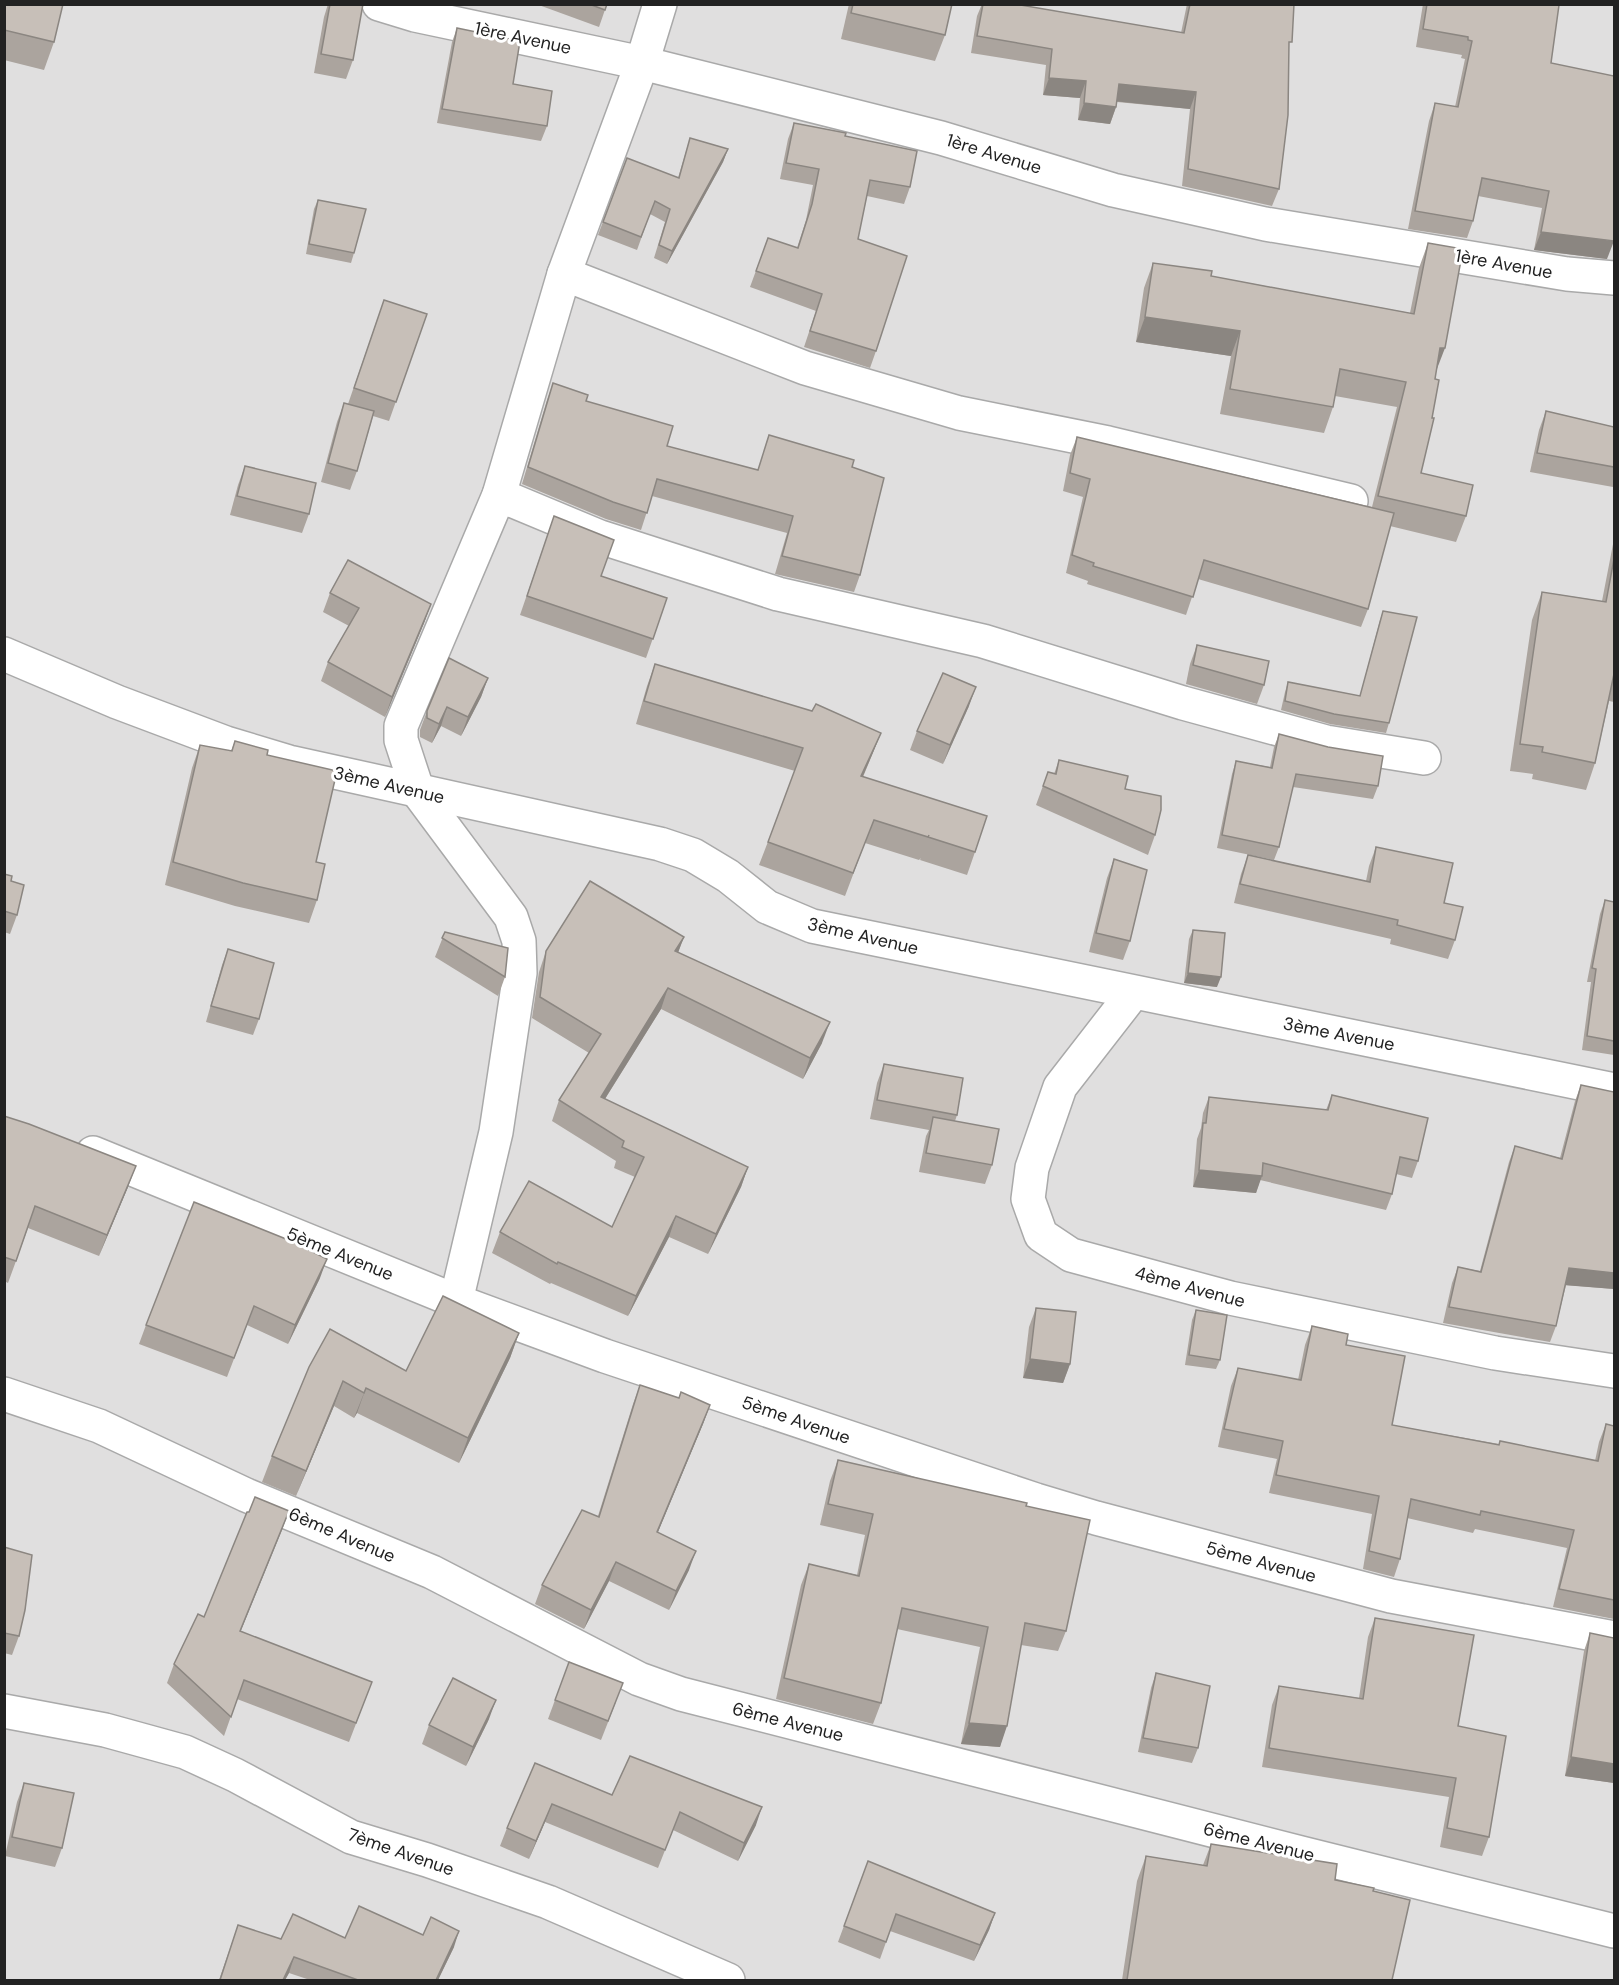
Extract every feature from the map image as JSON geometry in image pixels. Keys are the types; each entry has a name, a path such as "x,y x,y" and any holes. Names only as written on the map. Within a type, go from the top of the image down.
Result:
{"street":[{"name":"1ère Avenue","path":"379,4 415,15 642,63 941,138 1113,190 1265,224 1567,274 1614,278"},
{"path":"456,1301 496,1132 520,973 519,941 511,917 418,792 401,740 401,726 499,495 564,274 642,63 660,4"},
{"path":"564,274 805,368 948,410 1108,443 1351,501"},
{"path":"499,495 600,537 778,594 983,641 1183,703 1326,742 1424,758"},
{"name":"3ème Avenue","path":"4,654 117,702 226,743 289,762 660,844 693,855 728,876 767,907 812,926 1614,1090"},
{"name":"4ème Avenue","path":"1133,993 1060,1087 1032,1168 1028,1198 1041,1235 1071,1255 1230,1298 1495,1353 1614,1371"},
{"name":"5ème Avenue","path":"60,1141 456,1301 605,1356 951,1472 1096,1518 1391,1596 1614,1638"},
{"name":"6ème Avenue","path":"4,1394 99,1426 246,1495 432,1572 639,1679 681,1695 1614,1931"},
{"name":"7ème Avenue","path":"4,1711 105,1730 185,1752 235,1775 351,1837 427,1860 548,1902 728,1980"}],"shaded area":[{"path":"5,5 1614,5 1614,1980 5,1980"}],"building":[{"path":"4,4 63,4 54,42 4,30"},
{"path":"330,4 363,4 353,60 321,54"},
{"path":"589,4 607,4 605,10"},
{"path":"853,4 952,4 945,35 851,13"},
{"path":"983,4 1015,4 1184,33 1190,4 1294,4 1292,42 1289,42 1288,115 1279,189 1188,169 1196,92 1119,84 1116,107 1084,103 1086,81 1049,78 1052,49 977,36"},
{"path":"1427,4 1559,5 1551,63 1614,76 1614,241 1541,232 1549,191 1482,178 1473,221 1415,211 1435,103 1458,107 1472,41 1468,40 1468,37 1423,29"},
{"path":"457,28 520,41 513,84 552,91 547,126 442,109"},
{"path":"794,123 917,151 910,187 870,180 858,239 907,256 876,351 810,331 822,294 756,271 768,238 798,248 812,204 819,169 786,163"},
{"path":"690,138 728,149 672,251 659,245 670,209 655,201 641,237 603,222 627,158 679,178"},
{"path":"318,200 366,209 354,253 309,244"},
{"path":"1428,243 1463,249 1445,348 1440,348 1435,379 1439,380 1432,418 1434,418 1421,473 1473,485 1466,516 1378,496 1406,382 1340,369 1333,407 1230,389 1240,331 1145,317 1153,263 1212,271 1211,276 1414,314"},
{"path":"384,300 427,314 396,402 354,388"},
{"path":"553,383 588,395 586,401 673,426 667,446 758,470 769,435 854,460 852,467 884,478 860,575 782,556 793,516 657,479 647,513 613,502 528,467"},
{"path":"344,403 374,411 357,471 328,463"},
{"path":"1546,411 1614,427 1614,467 1537,453"},
{"path":"1077,437 1394,513 1368,609 1204,560 1193,597 1093,566 1094,563 1072,555 1090,479 1070,473"},
{"path":"245,466 316,483 309,514 237,496"},
{"path":"554,516 614,540 601,576 667,598 653,639 527,596"},
{"path":"1614,559 1614,674 1595,763 1542,752 1543,747 1520,744 1542,592 1606,602"},
{"path":"348,560 431,604 392,697 328,662 359,608 330,593"},
{"path":"1383,611 1417,617 1389,723 1334,714 1285,701 1288,682 1360,696"},
{"path":"1197,645 1269,661 1264,685 1193,665"},
{"path":"449,658 488,678 468,717 447,707 439,724 427,718 427,711"},
{"path":"655,664 812,711 816,704 881,733 861,776 987,816 975,852 874,820 853,873 768,842 803,748 644,701"},
{"path":"943,673 976,687 950,745 917,731"},
{"path":"1279,734 1328,747 1383,756 1378,786 1296,774 1279,847 1222,835 1236,761 1272,768"},
{"path":"235,741 268,750 267,755 337,771 316,862 325,864 317,900 243,883 173,862 200,745 232,751"},
{"path":"1059,760 1128,776 1125,789 1161,796 1161,810 1155,835 1043,786 1048,772 1056,774"},
{"path":"1376,847 1453,863 1444,903 1463,907 1455,940 1397,925 1398,920 1240,884 1248,855 1370,882"},
{"path":"1114,859 1147,870 1130,941 1096,933"},
{"path":"4,874 12,876 11,881 24,885 17,915 4,911"},
{"path":"590,881 684,937 675,951 830,1022 810,1058 668,988 601,1097 748,1167 716,1234 676,1216 636,1296 558,1262 557,1264 500,1232 529,1181 612,1227 644,1157 622,1147 624,1141 559,1100 601,1034 540,997 546,951"},
{"path":"1605,900 1614,902 1614,1041 1587,1036 1596,969 1592,968"},
{"path":"1193,930 1225,933 1221,977 1188,973"},
{"path":"445,932 508,948 505,977 442,938"},
{"path":"228,949 274,963 259,1019 211,1006"},
{"path":"884,1064 963,1078 957,1115 877,1100"},
{"path":"1581,1085 1614,1092 1614,1273 1569,1268 1556,1326 1449,1307 1458,1267 1481,1272 1515,1146 1562,1159"},
{"path":"1332,1095 1428,1118 1418,1161 1400,1157 1392,1194 1263,1163 1262,1176 1199,1170 1203,1123 1206,1123 1209,1097 1328,1110"},
{"path":"4,1116 136,1166 107,1235 35,1206 16,1261 4,1257"},
{"path":"933,1117 999,1129 992,1165 926,1153"},
{"path":"194,1202 291,1241 327,1259 295,1325 254,1306 234,1358 146,1325"},
{"path":"443,1296 519,1333 468,1438 366,1388 364,1393 343,1381 306,1471 272,1456 309,1367 330,1329 406,1371"},
{"path":"1036,1308 1076,1312 1070,1364 1030,1359"},
{"path":"1196,1310 1227,1315 1220,1360 1189,1355"},
{"path":"1312,1326 1348,1334 1346,1345 1405,1356 1392,1425 1499,1445 1500,1441 1598,1461 1606,1424 1614,1426 1614,1600 1559,1589 1574,1530 1481,1511 1480,1515 1411,1499 1400,1559 1369,1551 1379,1496 1276,1475 1283,1441 1224,1429 1238,1368 1301,1380"},
{"path":"640,1385 679,1398 681,1392 710,1405 657,1532 696,1551 676,1591 616,1562 591,1610 542,1585 582,1510 599,1517"},
{"path":"838,1460 1027,1503 1026,1506 1090,1520 1066,1631 1025,1623 1007,1726 969,1723 988,1627 902,1608 881,1703 784,1678 809,1564 859,1576 873,1514 828,1504"},
{"path":"255,1497 289,1511 240,1631 372,1682 356,1723 244,1680 231,1717 174,1664 198,1614 204,1617"},
{"path":"4,1547 32,1555 25,1610 19,1636 4,1633"},
{"path":"1375,1618 1474,1635 1458,1726 1506,1736 1489,1837 1447,1828 1456,1778 1269,1748 1279,1686 1363,1699"},
{"path":"1590,1633 1614,1638 1614,1764 1571,1757"},
{"path":"569,1662 623,1683 608,1721 555,1700"},
{"path":"1156,1673 1210,1686 1198,1748 1143,1738"},
{"path":"453,1678 496,1700 473,1747 429,1725"},
{"path":"630,1756 762,1807 744,1843 680,1812 665,1850 552,1804 536,1841 507,1828 535,1763 612,1795"},
{"path":"24,1783 74,1793 62,1848 12,1837"},
{"path":"1211,1844 1337,1864 1335,1880 1374,1888 1373,1891 1410,1900 1392,1980 1127,1980 1146,1856 1207,1866"},
{"path":"868,1861 995,1913 980,1945 896,1914 886,1942 844,1926"},
{"path":"359,1906 423,1935 431,1917 459,1931 436,1980 358,1980 294,1957 283,1980 220,1980 238,1925 281,1939 293,1914 345,1938"}]}
